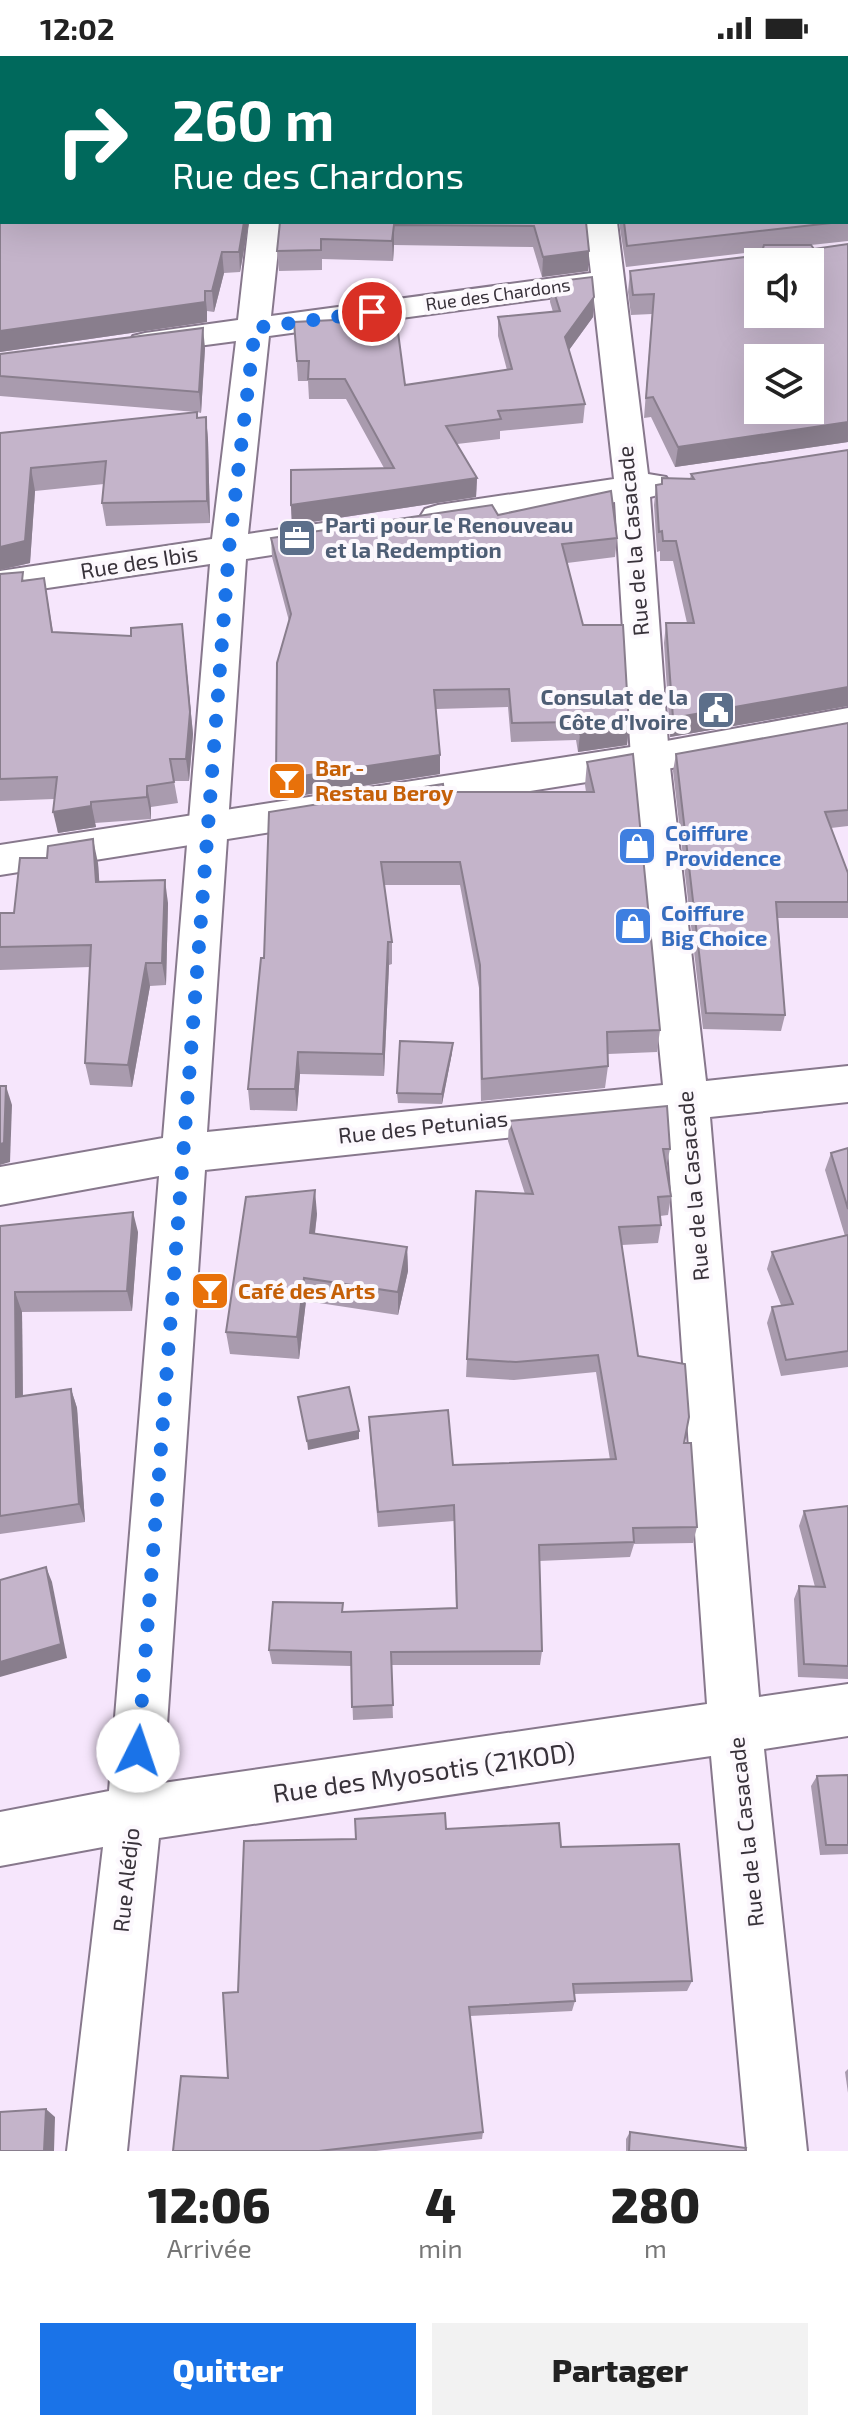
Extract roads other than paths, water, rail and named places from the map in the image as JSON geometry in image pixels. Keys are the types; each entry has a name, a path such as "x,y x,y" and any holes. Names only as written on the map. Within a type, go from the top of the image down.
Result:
{"street":[{"name":"Rue Alédjo","path":"97,2151 134,1814 229,549 265,224"},
{"name":"Rue de la Casacade","path":"602,224 622,279 650,758 686,1098 735,1728 777,2151"},
{"name":"Rue des Chardons","path":"120,346 622,279"},
{"path":"403,523 693,479"},
{"name":"Rue des Ibis","path":"0,583 358,529"},
{"path":"0,860 650,758 848,722"},
{"name":"Rue des Petunias","path":"0,1186 183,1153 686,1098 848,1084"},
{"name":"Rue des Myosotis (21KOD)","path":"0,1839 134,1814 848,1710"}],"place":[{"name":"Parti pour le Renouveau et la Redemption","path":"297,538"},
{"name":"Consulat de la Côte d’Ivoire","path":"716,710"},
{"name":"Bar - Restau Beroy","path":"287,781"},
{"name":"Coiffure Providence","path":"637,846"},
{"name":"Coiffure Big Choice","path":"633,926"},
{"name":"Café des Arts","path":"210,1291"}]}
